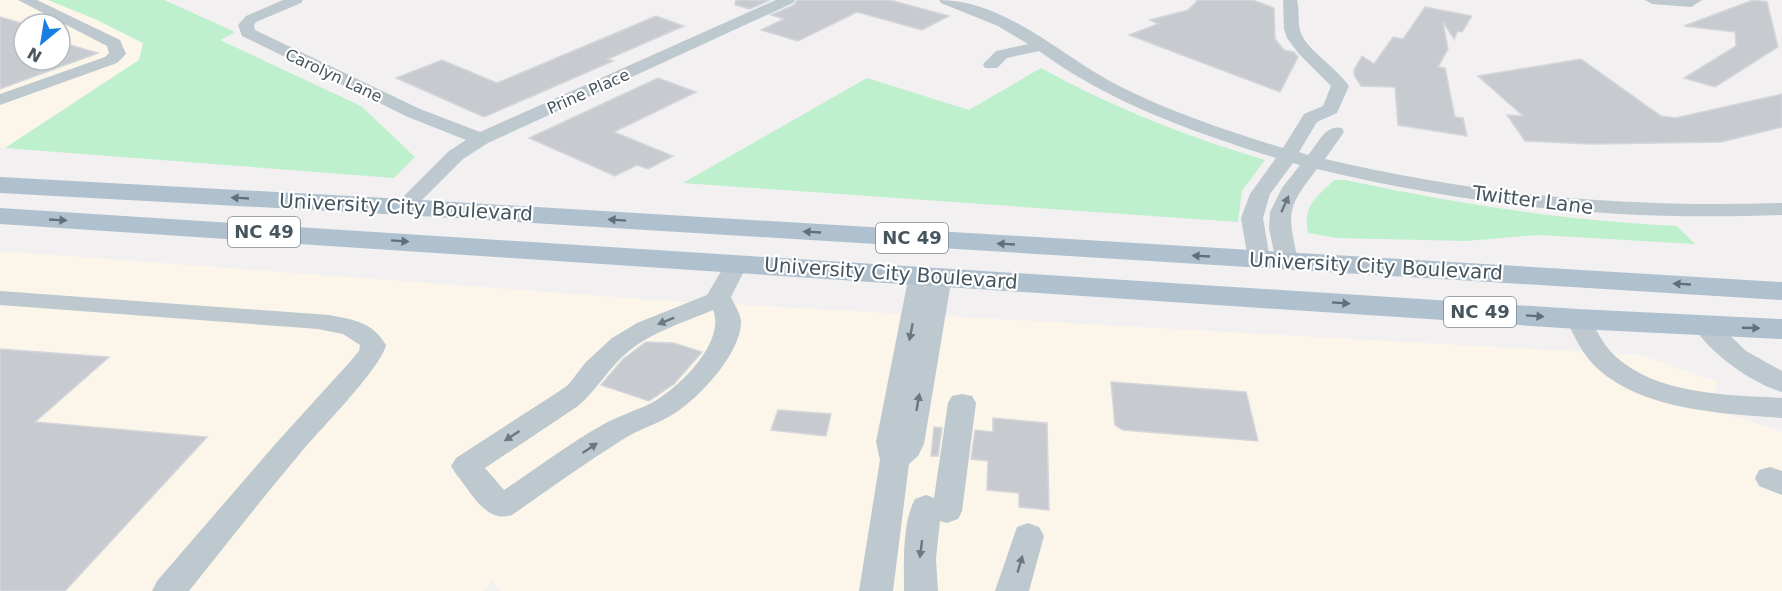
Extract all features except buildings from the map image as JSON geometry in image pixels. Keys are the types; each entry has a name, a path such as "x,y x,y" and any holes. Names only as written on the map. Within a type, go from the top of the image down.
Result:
{"main road":[{"name":"University City Boulevard","path":"0,185 404,207 1782,291"},
{"path":"186,227 319,222 374,223 393,216 404,207"},
{"name":"University City Boulevard","path":"0,216 737,262 1578,319 1782,329"},
{"path":"1017,282 1095,278 1260,278 1279,274 1273,260"},
{"path":"1298,300 1302,287 1316,282 1354,280 1502,285 1557,276"}],"street":[{"path":"0,100 102,63 118,54 117,46 108,40 25,0"},
{"name":"Carolyn Lane","path":"296,0 251,19 246,25 248,33 414,113 481,139"},
{"name":"Prine Place","path":"404,207 456,155 481,139 788,0"},
{"path":"946,0 1020,32 1040,46"},
{"path":"1273,260 1280,213 1286,198 1335,126 1340,86 1335,76 1302,47 1294,36 1290,0"},
{"path":"1652,0 1691,3 1695,0"},
{"path":"991,64 1002,54 1040,46"},
{"name":"Twitter Lane","path":"1040,46 1094,80 1155,109 1229,137 1313,161 1441,189 1568,205 1636,210 1782,209"},
{"path":"1273,260 1252,218 1260,194 1310,118 1335,126"},
{"path":"1304,129 1335,126"},
{"path":"719,297 729,320 723,343 707,368 678,399 614,431 501,507 466,466 568,399 578,391 595,368 621,344 646,329 719,297 737,262"},
{"path":"876,591 895,460 890,442 930,275"},
{"path":"4,301 299,320 361,330 371,337 373,345 362,364 288,448 169,591"},
{"path":"1578,319 1607,363 1634,380 1692,398 1737,405 1782,408"},
{"path":"1705,326 1737,357 1782,383"},
{"path":"921,591 920,559 937,509 962,403"},
{"path":"1012,591 1028,536"}],"shaded area":[{"path":"0,0 155,0 98,21 143,44 139,60 5,148 0,148"},
{"path":"0,251 656,300 1640,355 1718,382 1706,407 1782,432 1782,591 501,591 492,580 484,591 0,591"}],"green space":[{"path":"48,0 164,0 235,32 220,40 361,106 415,157 394,178 5,148 139,60 143,43 97,20"},
{"path":"1041,68 1150,120 1265,160 1242,191 1238,222 683,183 867,78 969,110"},
{"path":"1334,180 1345,180 1510,210 1592,220 1677,226 1695,244 1539,235 1466,241 1337,238 1308,233 1309,209 1316,198"}]}
